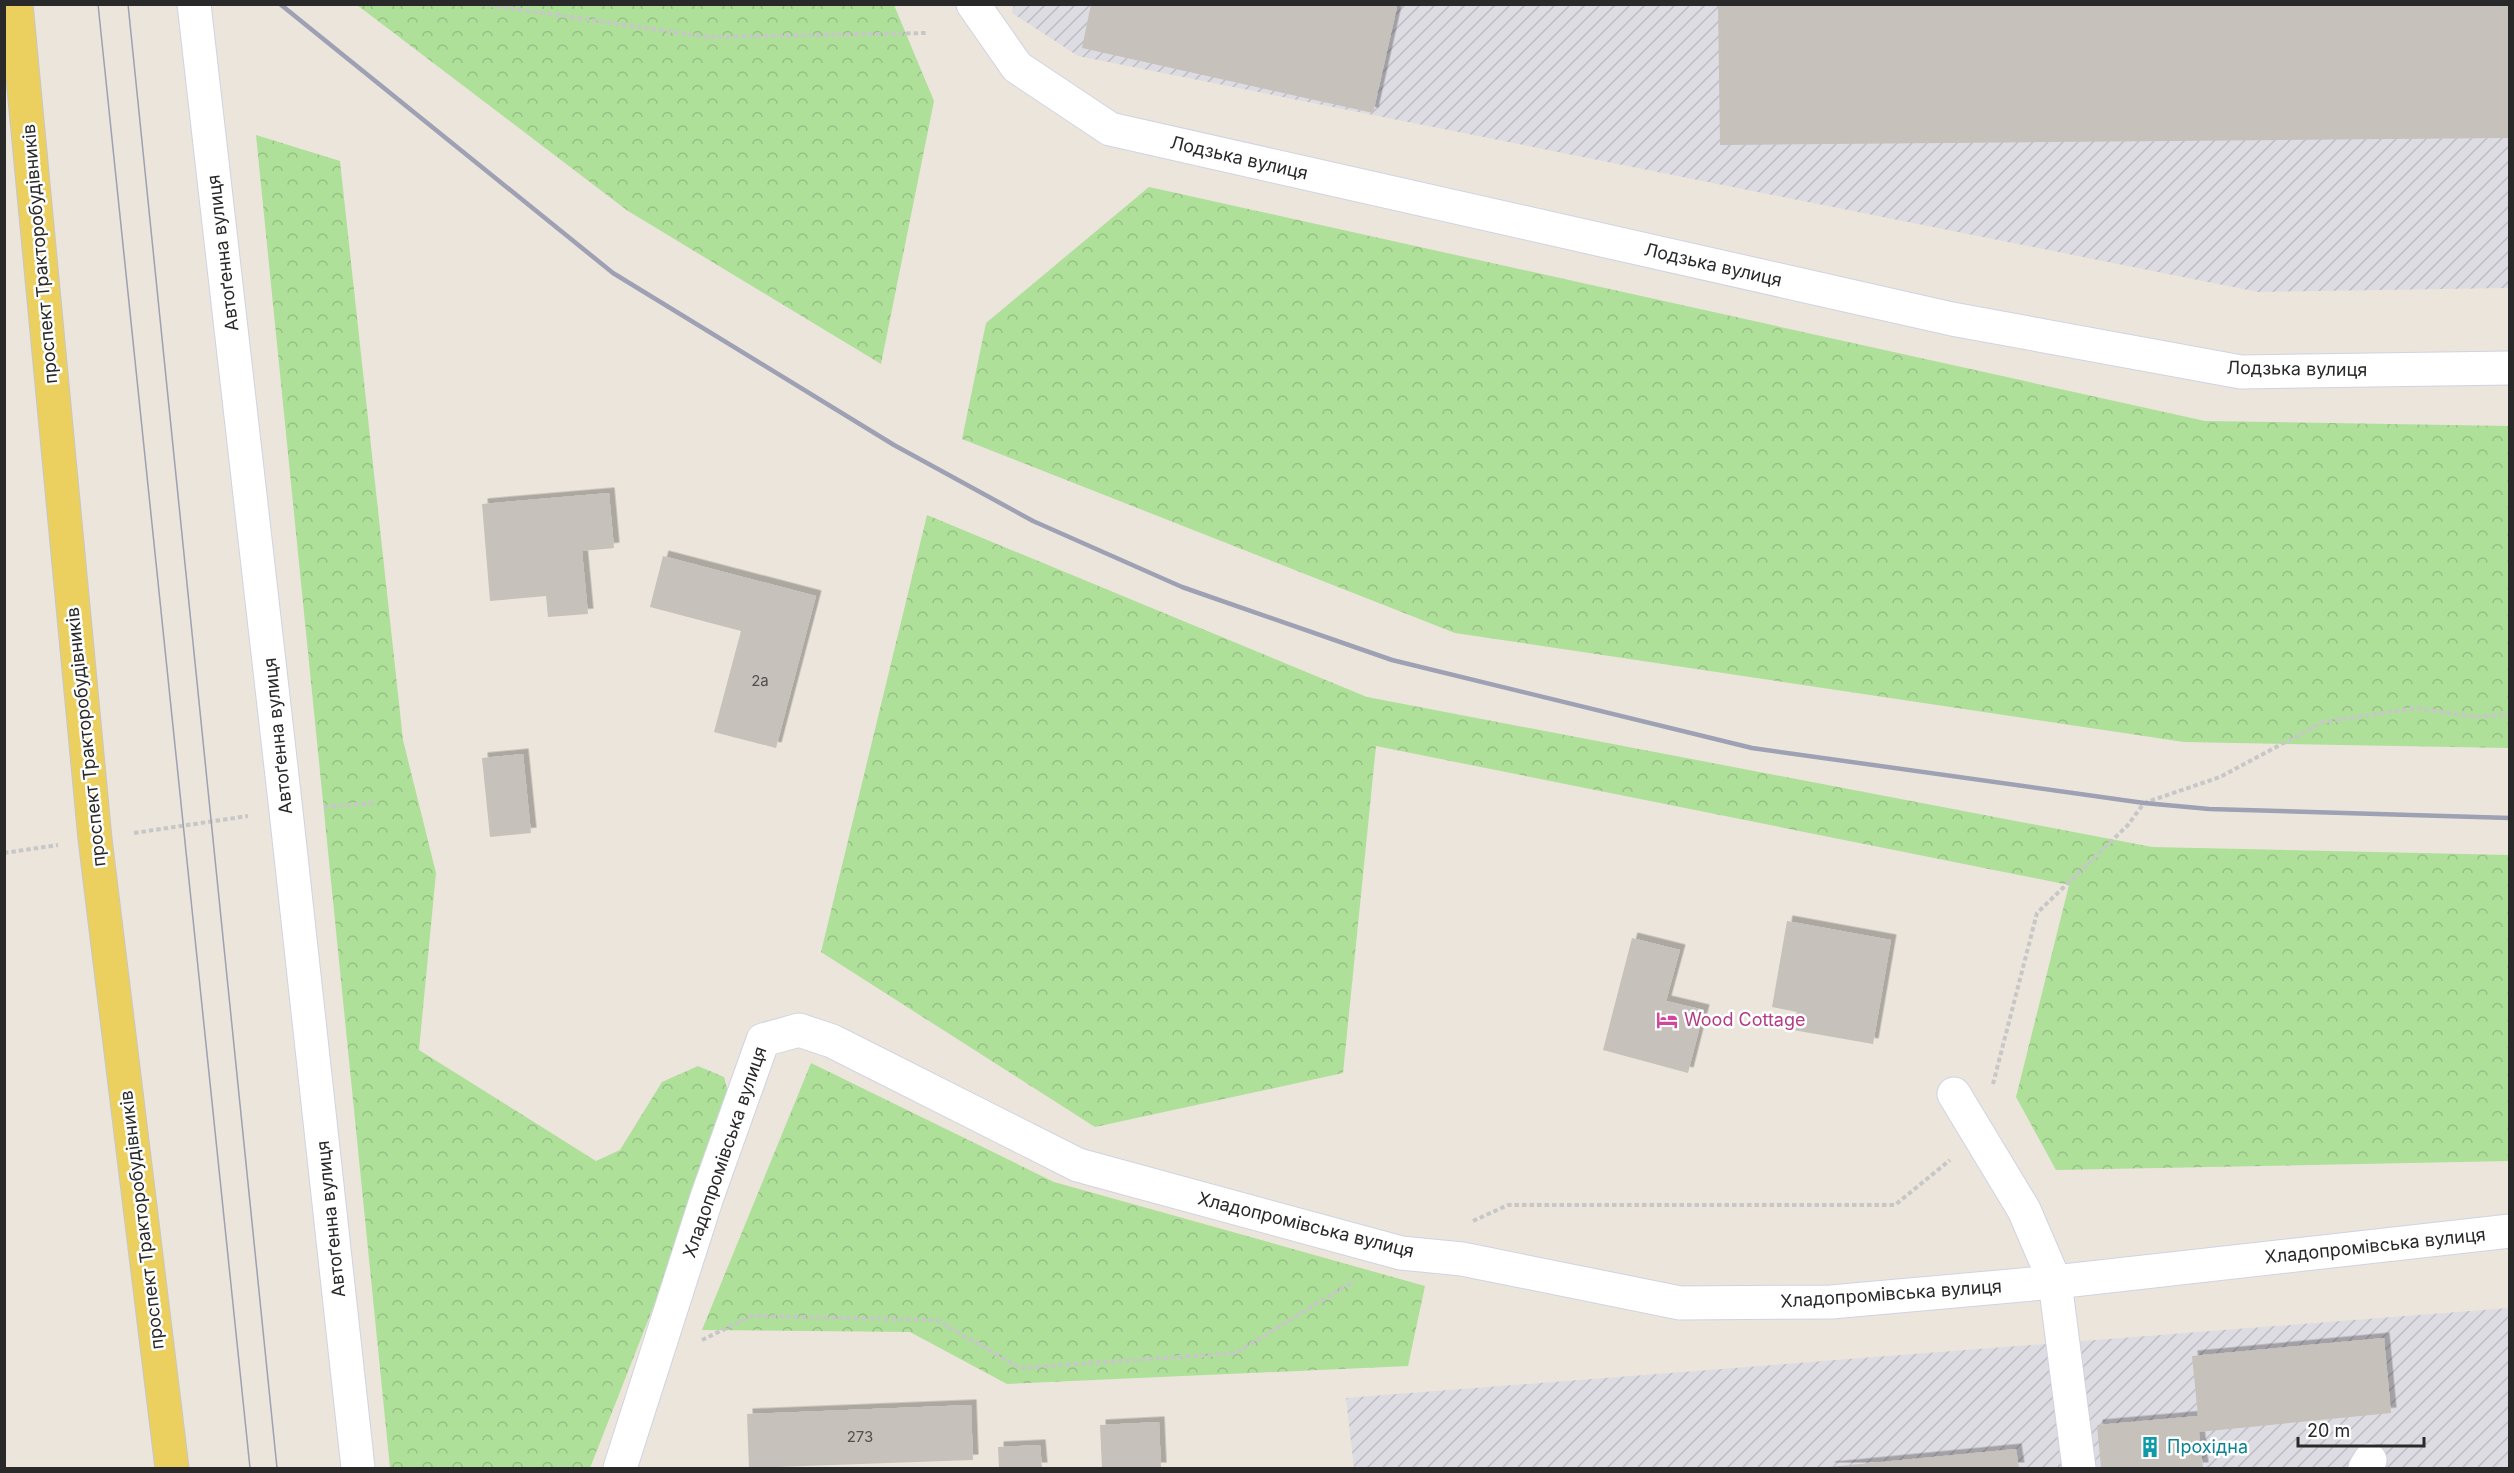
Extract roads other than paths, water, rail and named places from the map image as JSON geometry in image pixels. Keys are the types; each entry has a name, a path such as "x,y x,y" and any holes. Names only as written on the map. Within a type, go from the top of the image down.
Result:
{"main road":[{"name":"проспект Тракторобудівників","path":"16,4 95,839 172,1468"}],"street":[{"name":"Автоґенна вулиця","path":"194,4 358,1468"},
{"name":"Лодзька вулиця","path":"973,4 1017,67 1110,129 1952,319 2241,372 2510,368"},
{"name":"Хладопромівська вулиця","path":"620,1468 707,1197 763,1040 799,1030 832,1041 1077,1165 1401,1253 1462,1259 1680,1303 1831,1302 2055,1282 2510,1231"},
{"path":"1954,1094 2024,1210 2055,1282 2079,1468"}],"tram line":[{"path":"98,4 250,1468"},
{"path":"128,4 277,1468"}],"railway":[{"path":"280,4 613,273 894,445 1033,521 1182,587 1392,660 1752,748 2144,803 2209,809 2510,818"}],"place":[{"name":"Wood Cottage","path":"1667,1020"},
{"name":"Прохідна","path":"2150,1447"}]}
